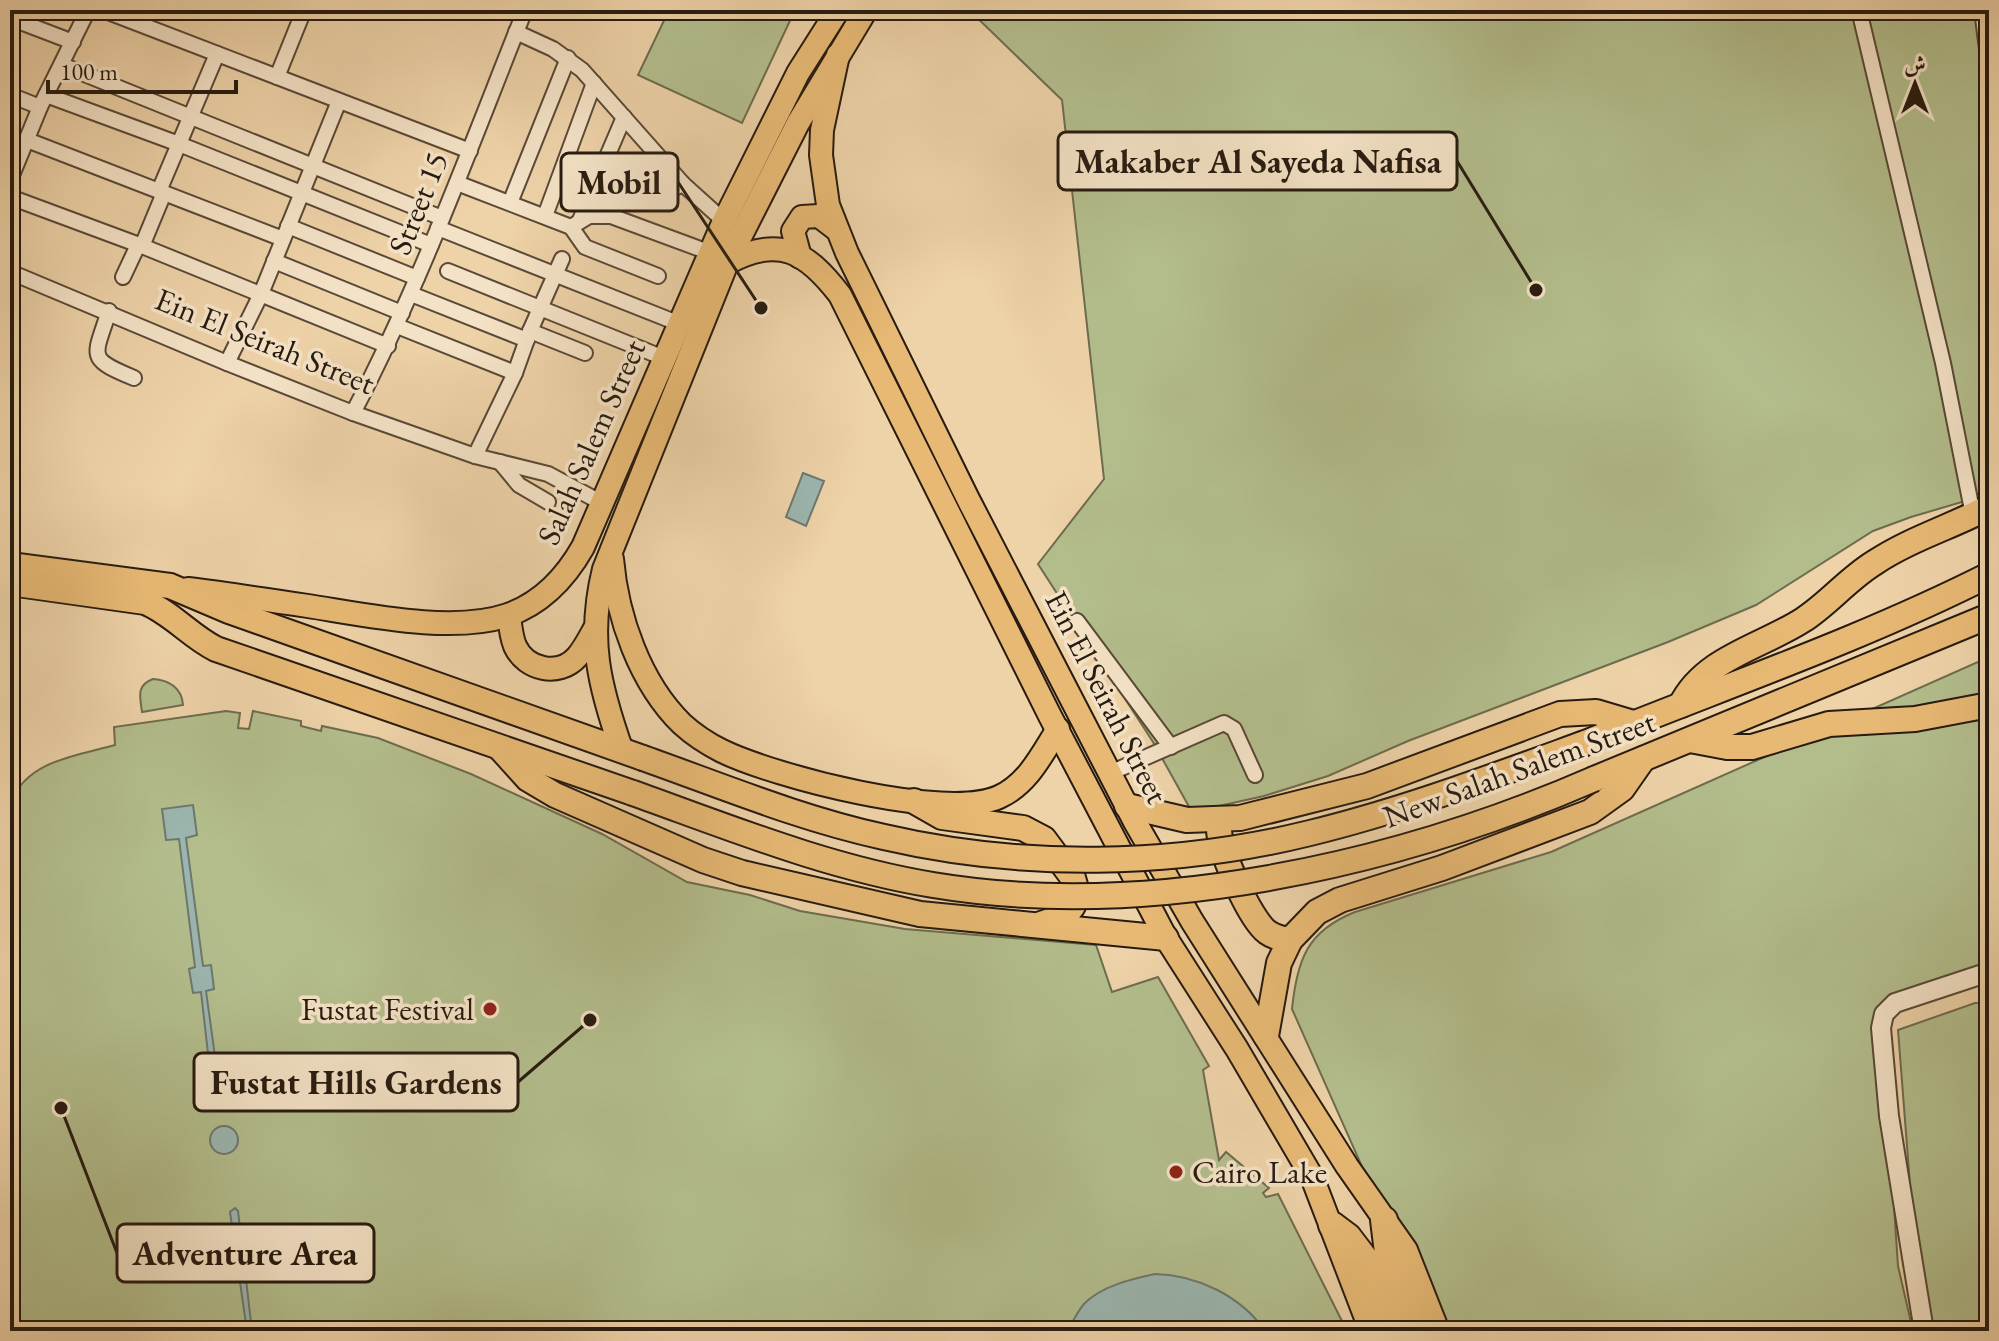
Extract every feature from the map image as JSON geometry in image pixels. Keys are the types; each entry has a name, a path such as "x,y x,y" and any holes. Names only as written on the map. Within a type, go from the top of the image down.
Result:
{"highway":[{"path":"1681,705 1691,687 1707,671 1806,618 1859,573 1892,552 1981,511"},
{"name":"Salah Salem Street","path":"10,565 170,586 229,611 632,755"},
{"name":"New Salah Salem Street","path":"632,755 784,808 883,837 985,855 1089,859 1177,855 1308,834 1446,793 1737,685 1946,597 1989,575"},
{"path":"10,583 145,602 160,608 216,649 500,748 518,769 541,787 721,866 896,909 962,920 1166,938"},
{"name":"New Salah Salem Street","path":"500,748 774,844 893,877 975,891 1072,895 1204,886 1334,865 1472,826 1989,616"},
{"path":"1690,740 1714,746 1752,747 1829,724 1915,719 1989,705"},
{"path":"1127,806 1171,817 1220,820 1296,806 1367,786 1560,714 1596,712 1633,723"},
{"path":"1266,1036 1276,975 1290,940 1317,912 1340,900 1442,868 1590,812 1622,789 1643,759"},
{"path":"914,801 942,817 1023,828 1044,839 1073,878 1077,892 1073,906 1065,916 1035,926"},
{"path":"1220,820 1219,839 1223,855 1259,923 1275,937 1290,940"},
{"path":"1384,1220 1389,1261 1417,1331"},
{"path":"1332,1225 1348,1237 1364,1258 1394,1331"}],"main road":[{"name":"Salah Salem Street","path":"632,755 600,685 595,630 599,589 719,258 724,221 798,73 838,10"},
{"name":"Salah Salem Street","path":"170,586 400,619 467,623 509,615 548,592 568,571 583,547 680,324 866,10"},
{"name":"Ein El Seirah Street","path":"838,55 822,130 821,155 828,205 836,229 968,499 1127,806 1192,921 1360,1187 1406,1250 1438,1331"},
{"path":"800,257 793,231 802,217 819,216 836,229"},
{"name":"Ein El Seirah Street","path":"719,258 768,248 800,257 822,274 840,295 1166,938 1237,1049 1312,1177 1371,1331"},
{"path":"611,550 616,590 634,648 660,698 694,734 721,751 830,785 914,801 958,805 1001,796 1027,776 1058,729"},
{"path":"509,615 515,647 525,660 540,668 556,669 571,662 595,630"}],"street":[{"path":"10,180 20,143 88,10"},
{"path":"103,10 470,151"},
{"path":"277,77 304,10"},
{"name":"Street 15","path":"353,413 411,294 525,10"},
{"path":"1859,10 1981,511"},
{"path":"1984,10 1989,49"},
{"path":"10,18 73,42"},
{"path":"516,32 568,58 683,184 724,221"},
{"path":"123,277 140,246 217,54"},
{"path":"510,203 568,58"},
{"path":"62,65 313,165 555,274 680,324"},
{"path":"545,216 594,83"},
{"path":"10,95 43,101 179,144 431,245"},
{"path":"227,363 261,294 339,101"},
{"path":"624,117 576,223 585,247 658,276"},
{"path":"20,143 417,278"},
{"path":"457,183 545,216 576,223 600,214 611,216 719,258"},
{"path":"634,183 658,193 672,191 683,184"},
{"path":"10,197 388,346"},
{"path":"475,456 515,373 539,308 562,259"},
{"path":"274,261 515,373"},
{"path":"448,271 664,358"},
{"name":"Ein El Seirah Street","path":"10,272 353,413 475,456 548,474 602,503"},
{"path":"411,294 585,353"},
{"path":"109,311 96,352 105,366 134,378"},
{"path":"500,462 519,485 548,502"},
{"path":"1077,621 1171,747"},
{"path":"1110,773 1220,724 1228,724 1234,729 1255,775"},
{"path":"1924,1331 1889,1116 1881,1028 1884,1014 1895,1003 1989,972"},
{"path":"1974,1331 1989,1326"}],"green space":[{"path":"669,10 795,10 742,123 638,75"},
{"path":"969,10 1977,10 1989,90 1989,494 1873,531 1756,605 1668,642 1408,741 1328,776 1264,796 1192,812 1153,742 1038,564 1104,479 1062,100"},
{"path":"1989,657 1989,970 1881,1014 1898,1266 1913,1331 1435,1331 1292,1009 1301,962 1315,938 1355,912 1551,852"},
{"path":"153,679 174,686 183,705 142,712 142,688"},
{"path":"226,711 240,713 238,728 249,729 253,711 301,721 301,726 321,731 322,726 378,738 471,774 602,834 687,882 750,895 800,911 905,929 1096,945 1112,992 1158,977 1209,1066 1203,1070 1219,1160 1226,1152 1269,1188 1263,1193 1266,1197 1278,1194 1347,1331 10,1331 11,801 29,776 42,768 115,745 114,727"},
{"path":"1975,1003 1989,1003 1989,1331 1927,1331 1915,1249 1898,1030"}],"water":[{"path":"803,473 824,481 806,526 786,517"},
{"path":"193,805 197,835 186,838 203,966 211,965 214,989 206,991 215,1074 210,1071 201,992 193,993 189,969 195,967 179,839 166,840 162,809"},
{"path":"224,1126 234,1130 238,1140 234,1150 224,1154 214,1150 210,1140 214,1130"},
{"path":"235,1208 238,1211 252,1331 247,1331 230,1212"},
{"path":"1155,1274 1187,1278 1217,1290 1244,1307 1265,1331 1067,1331 1079,1310 1099,1292"}],"place":[{"name":"Makaber Al Sayeda Nafisa","path":"1536,290"},
{"name":"Mobil","path":"761,308"},
{"name":"Fustat Festival","path":"490,1009"},
{"name":"Fustat Hills Gardens","path":"590,1020"},
{"name":"Adventure Area","path":"61,1108"},
{"name":"Cairo Lake","path":"1176,1172"}]}
